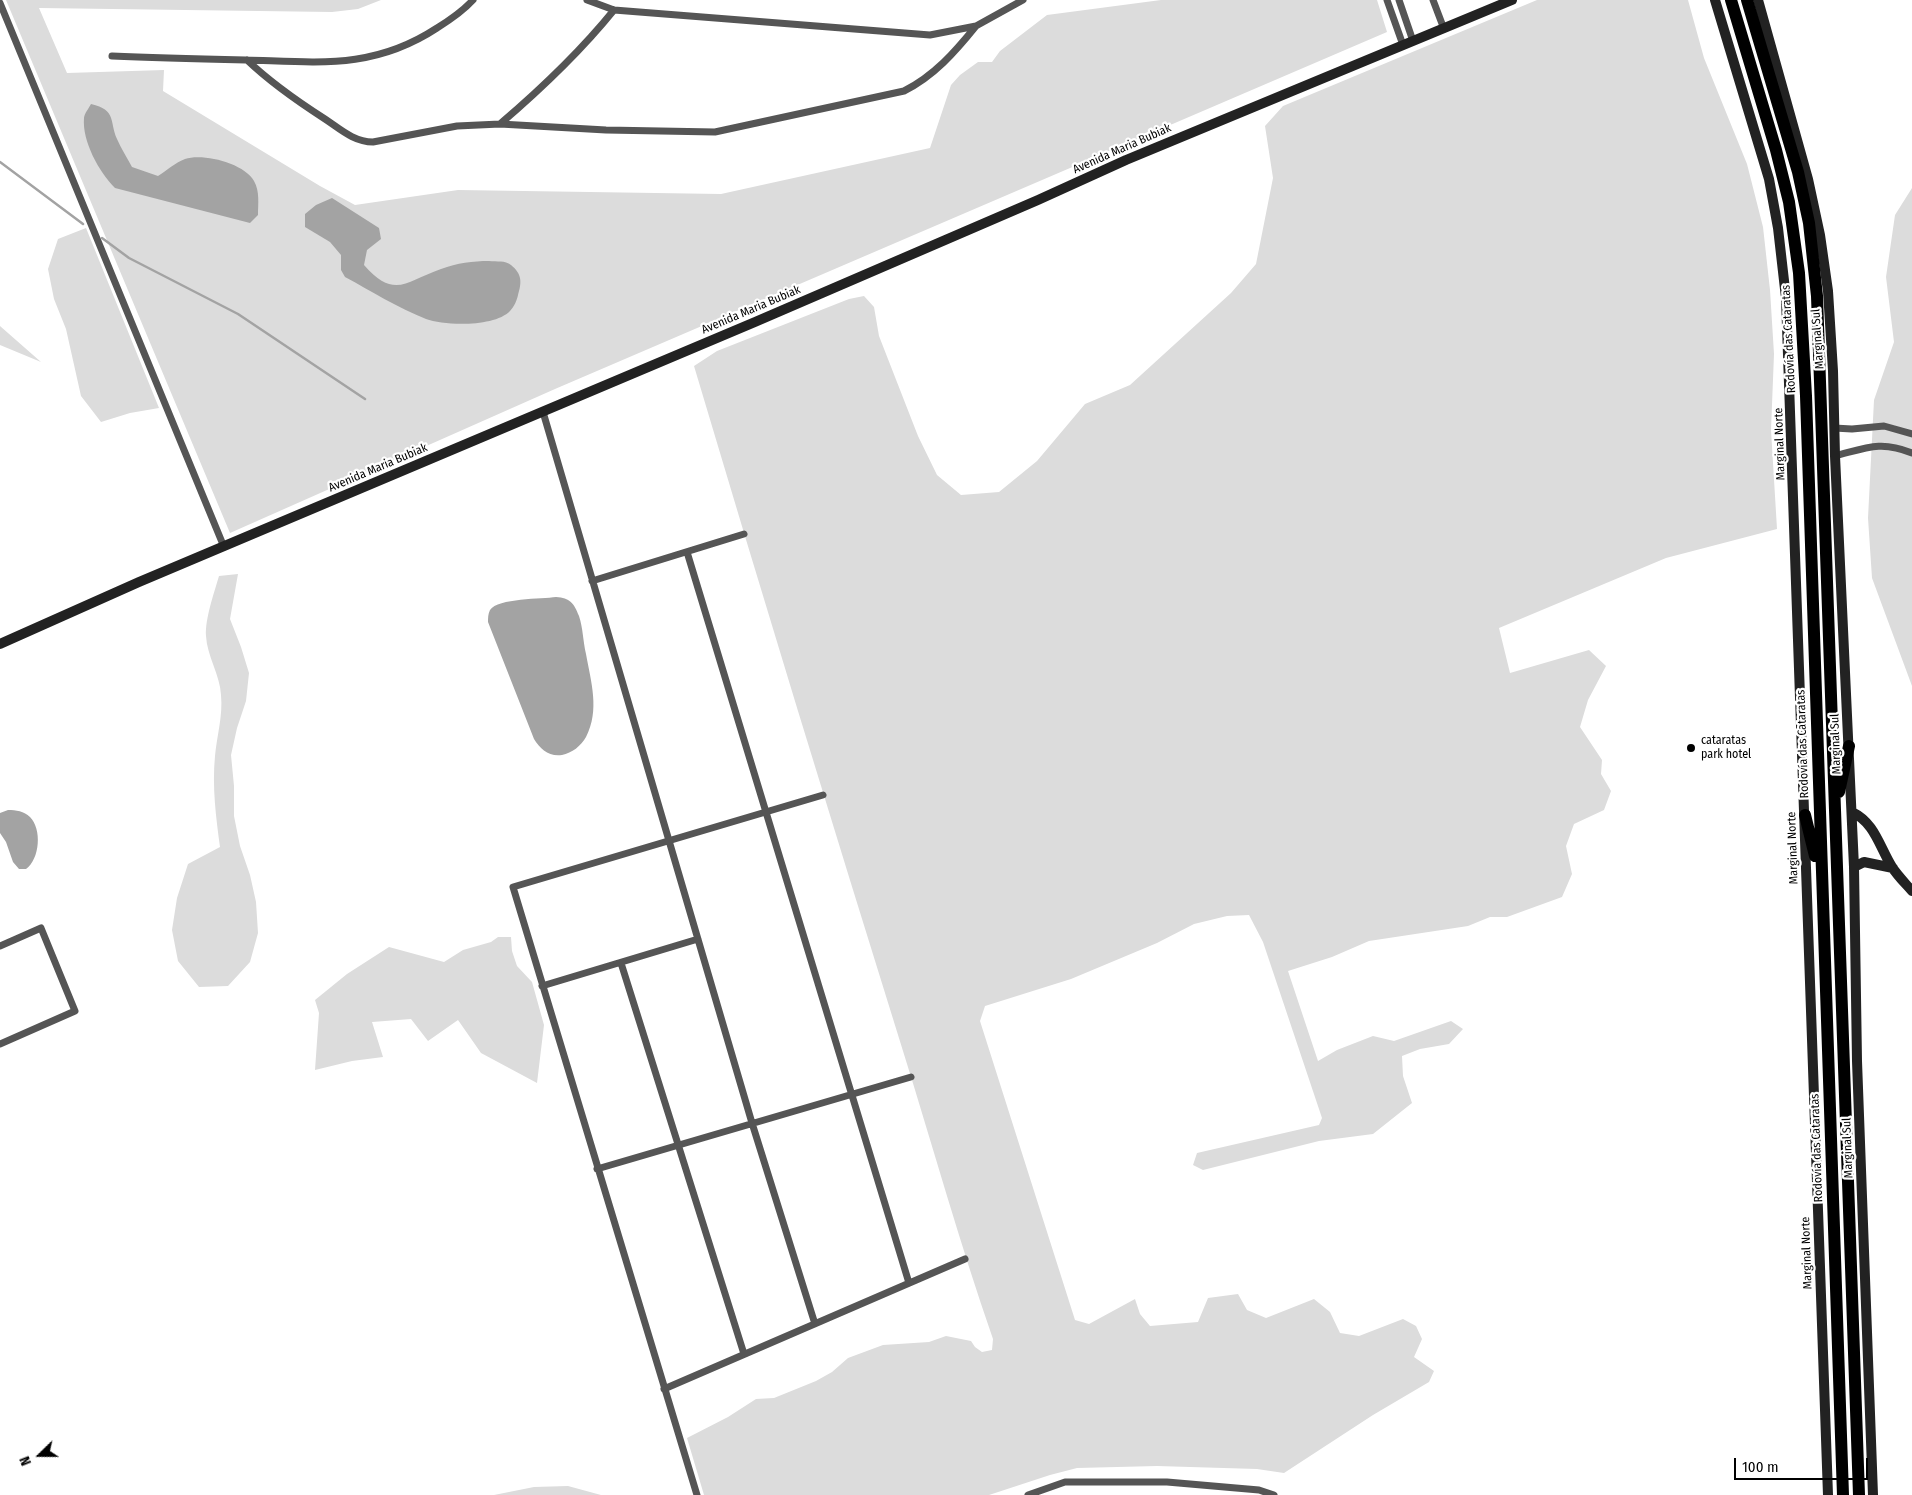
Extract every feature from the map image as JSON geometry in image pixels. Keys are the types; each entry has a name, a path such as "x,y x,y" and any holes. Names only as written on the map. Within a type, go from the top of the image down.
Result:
{"highway":[{"name":"Rodovía das Cataratas","path":"1731,0 1783,176 1796,249 1801,297 1806,396 1843,1495"},
{"path":"1747,0 1798,172 1809,223 1817,296 1822,395 1859,1495"},
{"path":"1835,812 1849,746"},
{"path":"1805,815 1822,880"}],"street":[{"path":"112,56 330,62 364,59 392,52 423,37 450,20 473,0"},
{"path":"587,0 614,10 930,35 976,26 1023,0"},
{"path":"1387,0 1408,43"},
{"path":"1399,0 1408,43"},
{"path":"1433,0 1444,29"},
{"name":"Avenida Maria Bubiak","path":"0,644 139,582 543,412 1038,200 1126,160 1512,0"},
{"name":"Marginal Norte","path":"1715,0 1768,179 1782,251 1787,315 1828,1495"},
{"name":"Marginal Sul","path":"1758,0 1801,151 1815,208 1825,267 1829,314 1852,812 1857,1061 1873,1495"},
{"path":"0,3 224,547"},
{"path":"500,124 545,86 614,10"},
{"path":"247,60 299,104 355,139 366,142 457,126 500,124 597,130 715,132 904,91 920,83 937,70 976,26"},
{"path":"1787,315 1829,314"},
{"path":"1790,375 1833,374"},
{"path":"543,412 752,1123 815,1324"},
{"path":"1834,428 1852,429 1884,426 1912,434"},
{"path":"1835,456 1876,445 1890,445 1912,454"},
{"path":"592,581 744,534"},
{"path":"686,552 909,1283"},
{"path":"697,1495 513,888 823,795"},
{"path":"1852,812 1864,818 1877,838 1892,868 1912,891"},
{"path":"1854,866 1864,862 1892,868"},
{"path":"0,946 41,928 75,1011 0,1044"},
{"path":"542,986 698,939"},
{"path":"621,963 744,1354"},
{"path":"597,1168 911,1077"},
{"path":"664,1389 965,1259"},
{"path":"1028,1495 1065,1482 1167,1482 1259,1490 1274,1495"}],"shaded area":[{"path":"6,0 381,0 358,9 332,12 39,8 67,73 164,70 163,91 320,186 355,205 458,190 721,194 930,148 951,85 960,75 978,62 992,62 1000,51 1047,15 1161,0 1377,0 1387,32 555,389 230,533"},
{"path":"1537,0 1688,0 1704,58 1747,164 1763,227 1770,290 1774,354 1771,430 1777,529 1666,558 1499,628 1510,673 1589,650 1606,666 1588,700 1580,727 1602,760 1601,774 1611,791 1604,810 1574,824 1566,846 1572,874 1562,897 1507,917 1490,917 1468,926 1369,941 1332,957 1288,971 1318,1061 1337,1050 1373,1036 1394,1041 1451,1021 1463,1029 1449,1044 1420,1049 1402,1056 1403,1076 1412,1103 1373,1134 1319,1141 1203,1170 1193,1165 1197,1153 1319,1125 1322,1118 1263,942 1249,915 1227,916 1194,924 1157,943 1071,979 985,1006 980,1021 1075,1320 1089,1324 1135,1299 1140,1314 1150,1326 1198,1322 1208,1298 1238,1294 1247,1310 1266,1318 1314,1299 1330,1312 1340,1333 1359,1336 1403,1319 1416,1326 1422,1339 1414,1357 1434,1371 1429,1382 1373,1415 1284,1473 1257,1469 1157,1466 1077,1468 989,1495 704,1495 687,1438 728,1417 756,1399 774,1398 816,1381 832,1372 848,1358 883,1345 929,1342 946,1336 971,1341 982,1352 992,1350 993,1339 745,538 694,366 717,351 849,299 864,296 874,307 879,336 918,436 937,475 961,495 999,492 1037,461 1085,404 1130,385 1231,293 1256,264 1273,178 1265,126 1283,106"},
{"path":"91,104 105,109 109,113 117,139 132,167 158,176 178,162 193,157 222,161 233,165 249,175 256,185 258,215 250,223 115,188 103,174 93,156 86,136 84,116"},
{"path":"1912,188 1912,686 1872,578 1868,518 1874,400 1894,342 1886,277 1895,215"},
{"path":"332,198 379,228 381,239 367,250 364,265 384,282 401,285 447,267 483,261 504,262 509,263 515,268 520,278 517,299 514,305 503,316 493,320 470,324 445,323 426,319 405,310 345,277 341,270 341,255 330,242 305,227 305,214 316,205"},
{"path":"86,228 159,408 130,413 101,422 81,396 66,329 54,299 48,269 58,239"},
{"path":"0,326 41,362 0,345"},
{"path":"238,574 230,619 249,673 246,701 231,755 234,816 240,846 250,875 256,902 258,933 250,962 228,986 199,987 178,961 172,930 177,898 188,864 220,847 214,779 221,695 207,643 206,629 210,606 219,576"},
{"path":"556,597 571,602 579,616 593,696 593,717 586,737 573,751 562,755 553,755 545,752 534,739 488,622 490,610 502,603"},
{"path":"8,810 25,813 34,822 38,836 37,851 31,864 26,869 19,869 13,862 6,842 0,833 0,813"},
{"path":"498,937 511,937 512,951 517,966 532,982 544,1025 537,1083 481,1053 458,1020 428,1041 411,1019 372,1022 383,1057 352,1061 315,1070 319,1013 315,1000 347,974 389,947 444,962 463,950 491,942"},
{"path":"568,1486 601,1495 494,1495 534,1487"}],"waterway":[{"path":"0,162 83,224"},
{"path":"102,238 129,258 238,314 365,399"}],"place":[{"name":"cataratas park hotel","path":"1691,748"}]}
